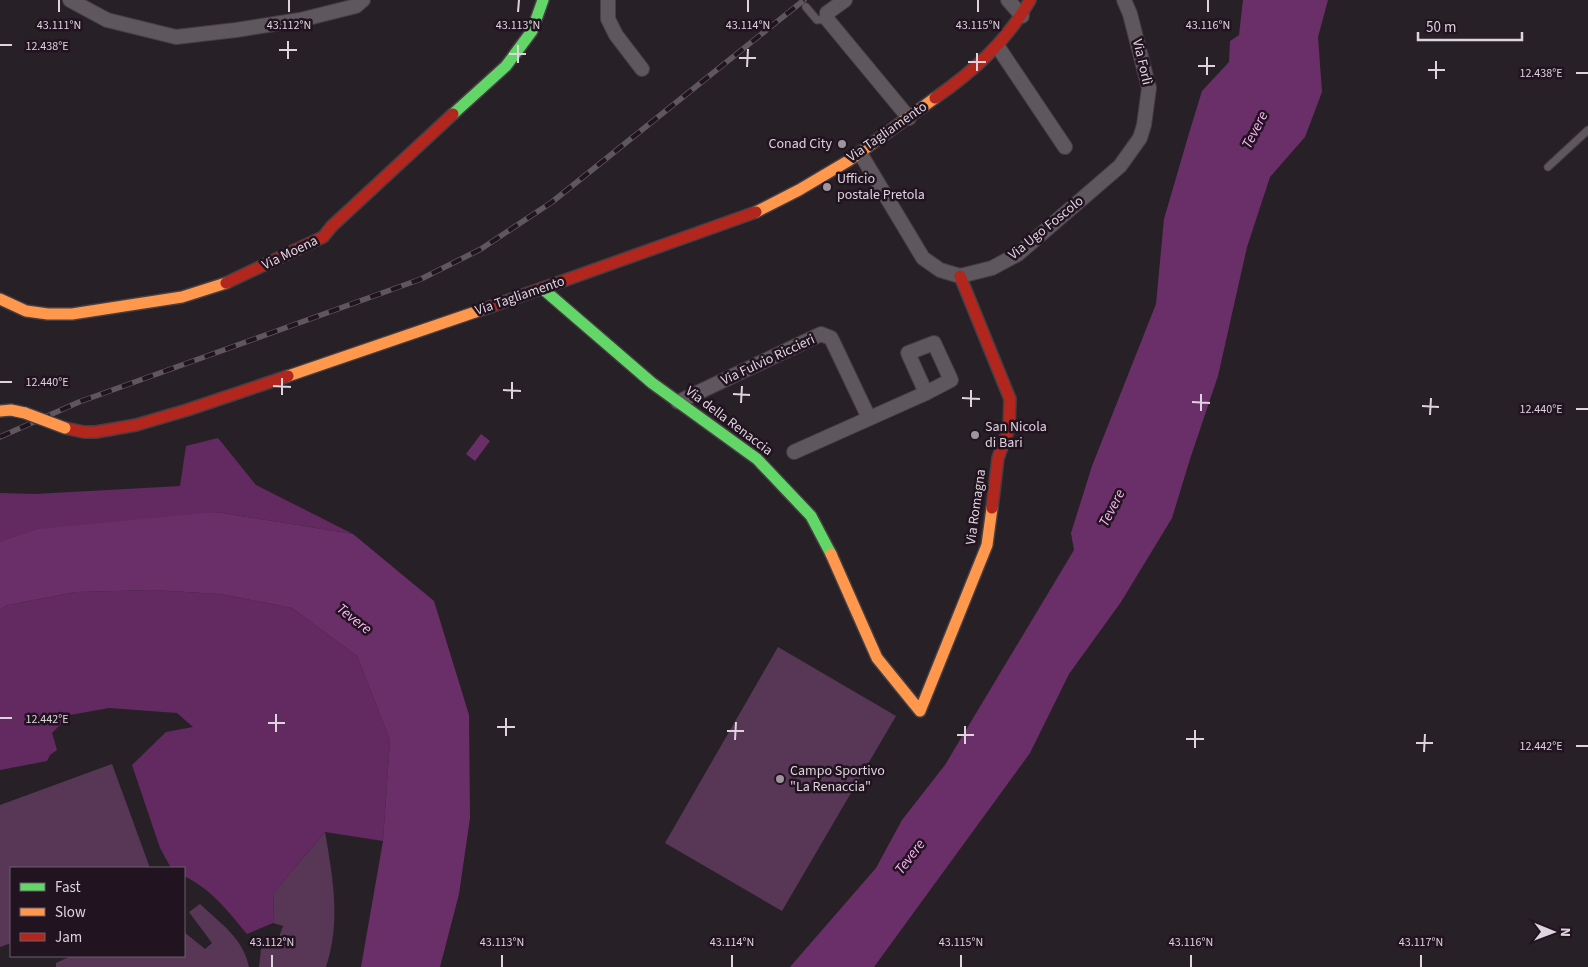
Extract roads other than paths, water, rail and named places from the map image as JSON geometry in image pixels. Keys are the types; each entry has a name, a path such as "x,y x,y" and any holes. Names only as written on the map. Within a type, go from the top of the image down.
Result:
{"street":[{"path":"70,0 107,20 176,38 300,20 356,6 363,0"},
{"name":"Via Moena","path":"0,299 26,311 48,314 72,314 182,297 229,282 323,237 332,226 506,66 532,31 543,0"},
{"path":"608,0 608,19 616,35 642,68"},
{"path":"844,0 827,13 827,19 908,118"},
{"path":"1008,0 1022,16"},
{"name":"Via Tagliamento","path":"0,411 11,410 25,413 65,428 84,432 113,429 157,419 543,289 761,210 795,193 860,153 942,93 998,47 1022,16 1030,0"},
{"name":"Via Forlì","path":"1124,0 1130,14 1149,88 1144,125"},
{"path":"998,47 1065,147"},
{"name":"Via Ugo Foscolo","path":"960,276 992,268 1018,254 1120,166 1140,138 1144,125"},
{"path":"860,153 923,258 940,270 960,276"},
{"name":"Via Romagna","path":"920,711 987,545 998,458 1009,428 1010,399 960,276"},
{"name":"Via della Renaccia","path":"543,289 652,383 757,459 811,516 827,545 863,629 878,658 920,711"},
{"name":"Via Fulvio Riccieri","path":"678,402 821,334 831,338 869,418"},
{"path":"794,452 926,393"}],"lane":[{"path":"806,7 817,20 827,19"},
{"path":"1548,168 1588,130"}],"water":[{"name":"Tevere","path":"1243,0 1328,0 1318,37 1322,92 1305,137 1270,177 1247,247 1218,376 1172,518 1121,602 1069,674 1030,753 874,967 790,967 876,868 902,820 945,765 1074,550 1071,533 1092,466 1156,304 1164,219 1190,130 1202,91 1229,62 1230,41 1239,35"},
{"path":"481,434 490,441 475,461 466,454"},
{"name":"Tevere","path":"216,512 353,534 434,601 469,715 470,818 459,894 440,967 361,967 383,841 390,740 357,656 292,608 220,594 153,590 76,592 8,605 0,609 0,542 39,529"}],"railway":[{"path":"0,437 79,402 421,279 481,249 552,202 804,0"}],"place":[{"name":"Conad City","path":"842,144"},
{"name":"Ufficio postale Pretola","path":"827,187"},
{"name":"San Nicola di Bari","path":"975,435"},
{"name":"Campo Sportivo \"La Renaccia\"","path":"780,779"}]}
